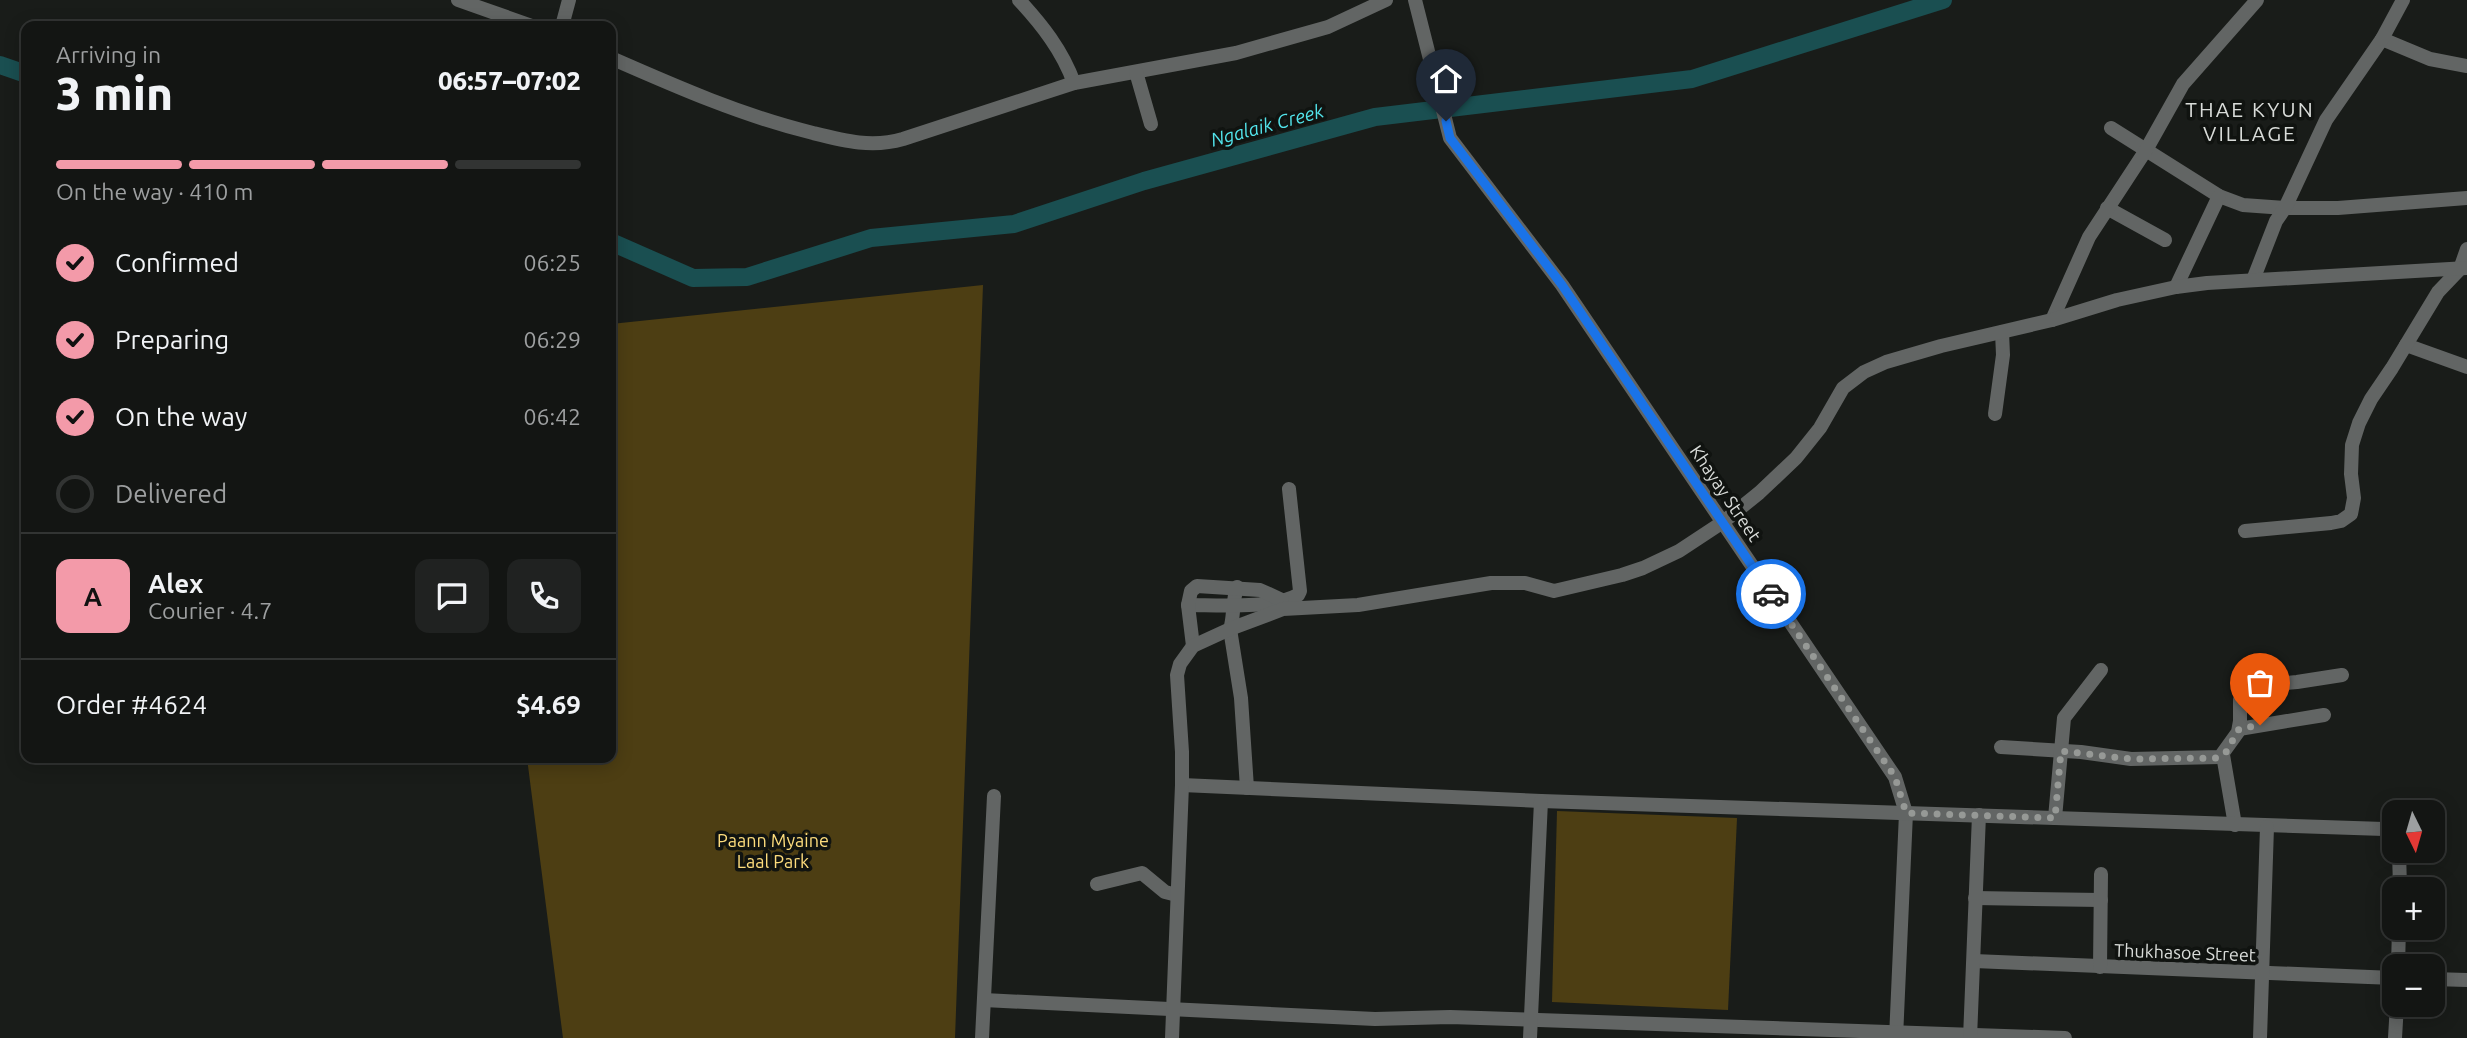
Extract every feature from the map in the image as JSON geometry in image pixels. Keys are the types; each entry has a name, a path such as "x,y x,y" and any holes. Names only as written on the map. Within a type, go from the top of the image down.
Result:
{"street":[{"path":"458,0 518,21"},
{"path":"563,21 569,0"},
{"path":"1019,0 1043,26 1066,63 1074,83"},
{"path":"616,60 720,106 788,127 856,143 891,143 1074,83 1236,53 1328,27 1386,0"},
{"name":"Khayay Street","path":"1415,0 1450,138 1562,285 1895,777 1906,813 1896,1036"},
{"path":"2052,320 2089,237 2146,150 2183,84 2257,0"},
{"path":"2253,280 2276,221 2285,208 2326,120 2382,39 2403,0"},
{"path":"2382,39 2430,59 2467,66"},
{"path":"1136,72 1151,124"},
{"path":"2111,128 2219,196 2243,205 2338,208 2467,198"},
{"path":"2176,287 2219,196"},
{"path":"2107,208 2165,240"},
{"path":"2245,531 2331,523 2341,521 2351,514 2354,498 2352,445 2359,423 2438,292 2464,268 2467,249"},
{"path":"1188,605 1358,605 1490,583 1525,583 1554,592 1622,575 1679,551 1723,523 1796,458 1820,428 1843,388 1852,380 1886,362 1931,348 2176,287 2207,282 2464,268"},
{"path":"1995,414 2003,355 2002,332"},
{"path":"2406,345 2467,366"},
{"path":"1172,1038 1182,785 1177,675 1180,664 1193,646 1283,605 1300,592 1289,489"},
{"path":"1193,646 1188,605 1191,591 1197,586 1260,590 1273,594 1283,605"},
{"path":"1237,587 1232,606 1233,626 1230,629 1241,698 1247,788"},
{"path":"2055,818 2064,719 2101,670"},
{"path":"2001,747 2131,759 2216,758 2223,755 2239,729 2240,700 2248,690 2263,685 2342,675"},
{"path":"2239,729 2324,715"},
{"path":"2223,755 2235,825"},
{"path":"1182,785 1541,801 2382,829"},
{"path":"982,1038 993,796"},
{"path":"1530,1038 1541,801"},
{"path":"1970,1037 1979,815"},
{"path":"2260,1038 2267,827"},
{"path":"1097,884 1142,873 1165,892 1177,895"},
{"path":"2100,967 2101,874"},
{"path":"1975,898 2101,900"},
{"name":"Thukhasoe Street","path":"1974,961 2382,978"},
{"path":"2445,979 2466,978"},
{"path":"984,1000 1375,1019 1450,1017 1646,1023 1826,1034 2064,1038"},
{"path":"2395,1038 2396,1017"},
{"path":"1645,1038 1646,1023"}],"green space":[{"name":"Paann Myaine Laal Park","path":"983,285 955,1038 563,1038 528,763 616,763 616,323"},
{"path":"1557,811 1737,818 1728,1010 1552,1002"}],"waterway":[{"name":"Ngalaik Creek","path":"616,244 693,278 747,277 871,238 1014,224 1144,181 1375,117 1692,79 1943,0"},
{"name":"Ngalaik Creek","path":"0,65 21,72"}],"way so far":[{"path":"1771,594 1895,777 1906,813 2055,818 2061,751 2131,759 2216,758 2226,752 2239,729 2260,725"}],"district":[{"name":"THAE KYUN VILLAGE","path":"2250,121"}],"route":[{"path":"1446,121 1450,138 1562,285 1771,594"}]}
